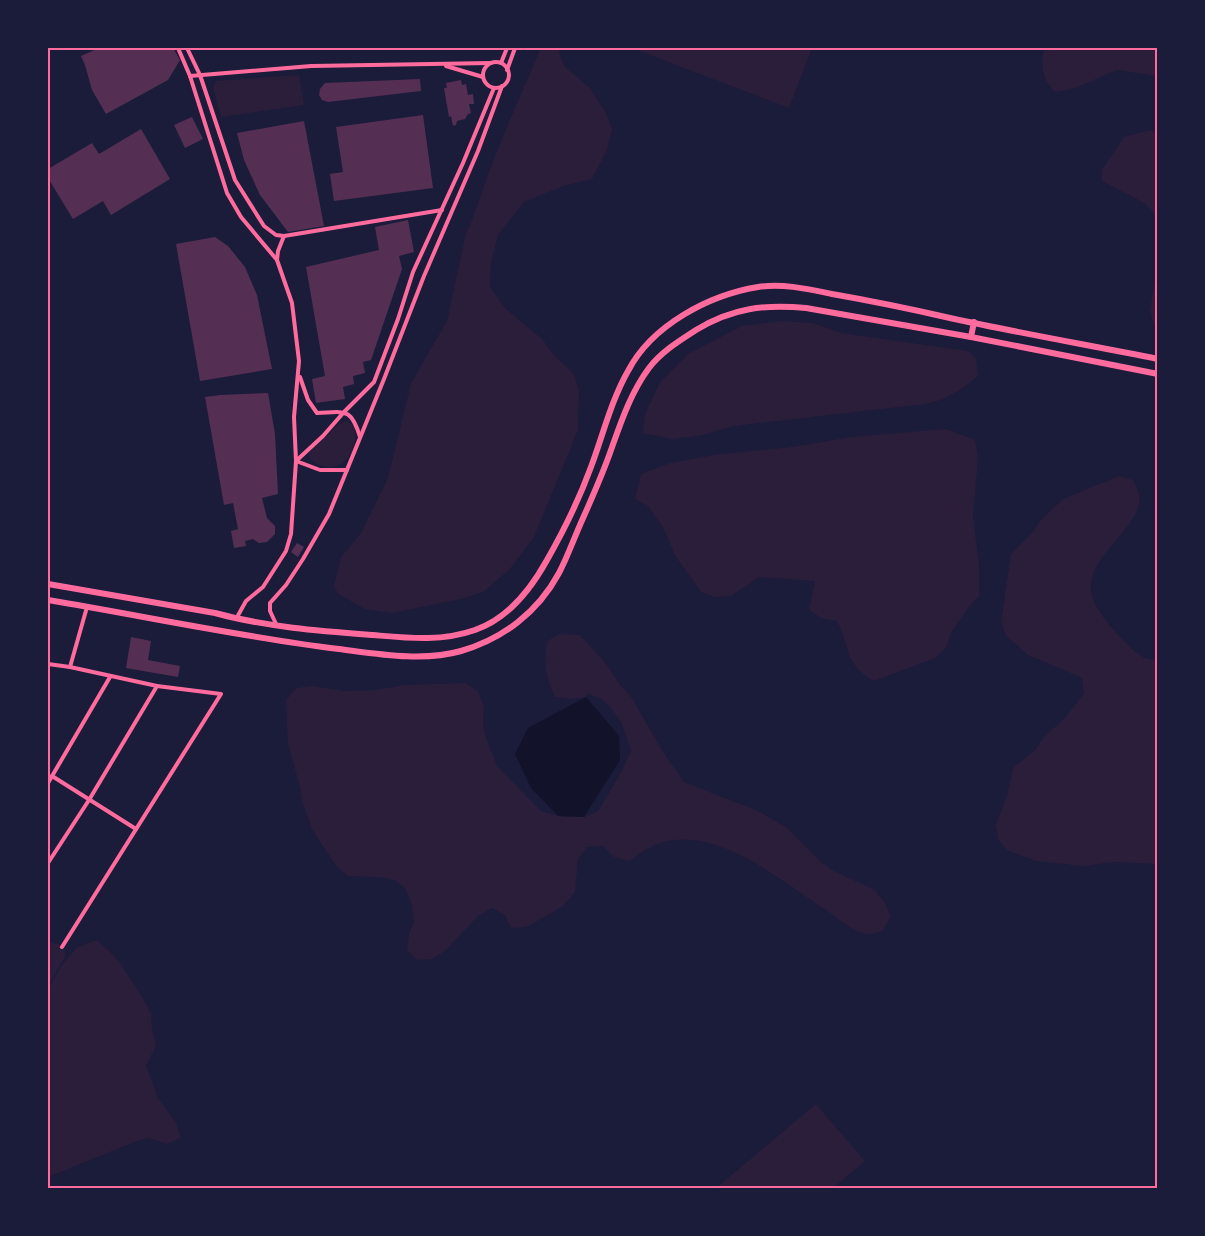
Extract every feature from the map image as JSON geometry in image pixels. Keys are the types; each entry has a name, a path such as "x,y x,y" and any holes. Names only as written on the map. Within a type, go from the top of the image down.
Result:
{"main road":[{"path":"48,584 277,626 362,635 435,639 456,636 478,629 501,616 535,581 554,549 590,468 610,411 635,359 658,333 676,319 697,307 749,289 779,286 809,289 1158,359"},
{"path":"48,600 280,642 374,653 432,657 459,652 484,643 509,629 524,617 545,595 559,573 603,472 624,416 644,376 663,352 706,324 737,311 751,308 780,305 806,308 971,337 1158,374"},
{"path":"971,337 974,322"}],"street":[{"path":"178,48 190,76 227,193 246,224 277,260 292,303 299,361 294,417 296,461 291,534 288,546 263,587 246,601 236,619"},
{"path":"188,48 200,75 235,180 264,226 276,236 442,210"},
{"path":"501,63 507,48"},
{"path":"277,626 270,611 270,603 286,585 329,514 361,438 424,276 478,150 502,86 508,79 507,70 515,48"},
{"path":"491,63 484,69 483,77 487,84 494,88 502,86"},
{"path":"190,76 311,66 501,63 507,70"},
{"path":"441,64 483,77"},
{"path":"296,461 323,436 374,382 398,319 413,272 473,140 494,88"},
{"path":"277,260 278,251 284,236"},
{"path":"299,375 308,400 317,412 344,412 355,420 361,438"},
{"path":"296,461 320,470 347,470"},
{"path":"70,667 87,606"},
{"path":"48,664 158,686 221,694 62,947"},
{"path":"48,783 110,677"},
{"path":"48,863 89,800 158,686"},
{"path":"52,776 136,829"}],"shaded area":[{"path":"541,48 561,48 559,53 565,67 589,87 606,113 612,129 607,150 592,179 566,185 524,202 498,235 491,264 490,287 506,309 543,340 552,353 574,374 579,390 578,430 534,537 510,569 483,592 461,599 392,613 365,609 338,594 334,586 341,557 361,533 388,478 411,383 447,321 466,233 501,141"},
{"path":"632,48 812,48 789,108"},
{"path":"1045,48 1157,48 1157,76 1117,70 1073,89 1055,92 1043,71 1042,59"},
{"path":"299,75 304,105 221,117 213,88 216,81"},
{"path":"1150,130 1157,133 1157,217 1146,204 1102,181 1102,170 1124,137"},
{"path":"1157,263 1158,328 1155,328 1150,311"},
{"path":"782,321 813,323 841,333 968,351 976,359 978,376 953,394 925,404 734,426 703,435 673,439 643,433 645,414 660,382 688,354 742,326"},
{"path":"347,421 354,427 355,437 350,455 337,466 328,467 319,465 310,459 311,451 339,424"},
{"path":"946,429 975,440 978,457 973,517 979,565 979,596 951,633 946,648 935,658 874,681 864,675 853,662 837,621 821,618 809,610 815,581 759,577 731,596 715,597 701,592 676,557 664,529 648,506 635,499 641,474 670,463 714,455 792,447 851,437"},
{"path":"1119,476 1133,480 1139,494 1139,505 1126,529 1097,565 1092,578 1091,591 1100,612 1125,642 1144,657 1152,660 1157,659 1157,864 1114,862 1083,866 1036,861 1007,850 998,839 996,824 1007,796 1013,768 1036,749 1044,737 1066,717 1084,693 1082,678 1028,655 1006,636 1001,622 1011,554 1033,532 1041,520 1063,499"},
{"path":"560,634 580,635 603,660 632,698 663,752 684,782 758,811 787,828 820,861 832,870 875,890 885,903 891,916 883,930 871,934 858,931 759,865 707,842 680,840 655,845 630,861 614,857 603,846 587,847 578,859 575,892 565,904 552,913 526,927 511,928 505,915 492,908 478,916 445,951 432,959 417,960 407,950 409,934 414,921 412,905 406,889 395,880 379,877 348,876 337,867 312,829 302,801 288,744 286,700 296,688 312,686 345,691 376,690 405,685 466,683 478,692 484,707 483,723 486,738 497,766 541,811 558,816 584,817 598,811 621,773 631,750 621,722 602,699 588,694 586,697 570,699 555,697 547,676 546,649 547,641"},
{"path":"586,697 619,736 620,760 584,817 558,816 531,788 515,754 528,728"},
{"path":"96,940 118,960 151,1014 152,1030 156,1045 146,1066 158,1098 176,1123 181,1138 167,1144 149,1138 137,1141 48,1177 48,990 60,968 76,948"},
{"path":"48,942 61,945 66,955 48,986"},
{"path":"816,1104 865,1161 833,1188 716,1188"}],"building":[{"path":"99,48 173,48 180,60 168,80 106,114 92,90 81,56"},
{"path":"420,79 421,91 328,102 322,100 319,95 320,89 325,83"},
{"path":"461,80 462,85 466,84 468,95 473,94 474,104 469,104 471,113 465,119 457,121 456,125 453,126 451,116 449,117 444,88 447,88 446,83"},
{"path":"423,115 433,188 334,201 330,174 343,172 336,127"},
{"path":"192,117 203,139 185,148 174,125"},
{"path":"304,121 324,226 288,232 260,195 244,160 237,133"},
{"path":"141,129 170,179 111,215 103,201 73,219 48,178 48,169 92,143 99,154"},
{"path":"408,220 414,252 399,256 402,269 371,360 363,362 365,373 353,376 354,384 343,387 345,399 316,403 312,379 325,376 306,267 379,250 375,227"},
{"path":"215,237 228,246 245,267 257,295 272,369 200,381 176,244"},
{"path":"268,393 275,434 278,494 262,498 267,518 275,526 275,534 267,542 259,543 253,539 245,541 246,546 234,548 231,531 238,529 233,503 224,505 205,397"},
{"path":"297,543 304,547 298,557 291,552"},
{"path":"131,637 151,641 148,660 180,666 178,677 126,668"}]}
